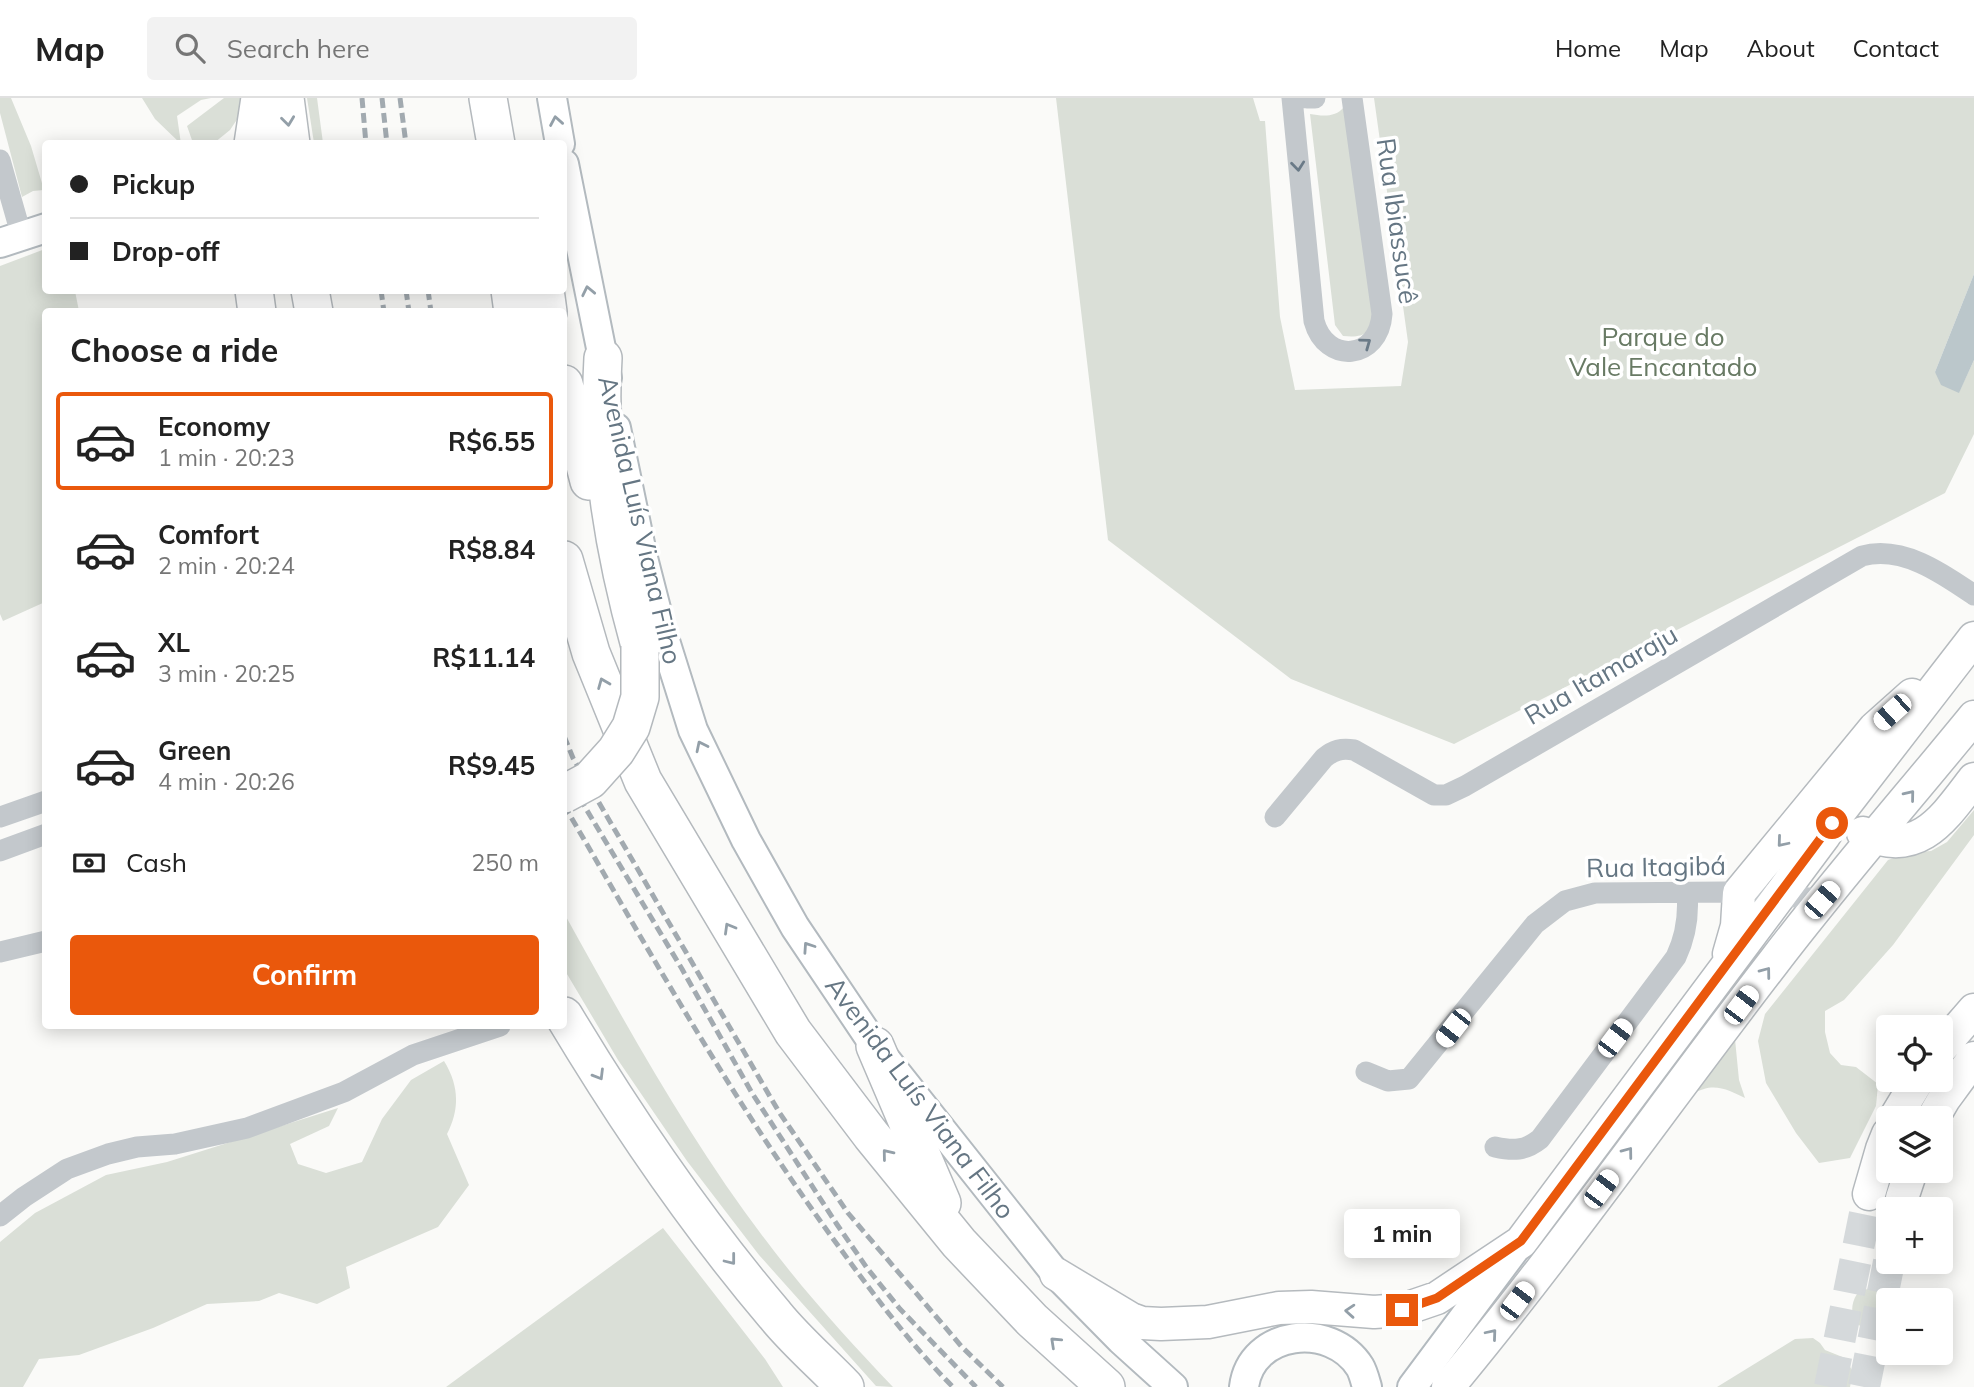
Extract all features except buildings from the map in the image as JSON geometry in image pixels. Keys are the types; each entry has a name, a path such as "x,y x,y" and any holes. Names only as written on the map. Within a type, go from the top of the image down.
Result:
{"highway":[{"path":"285,98 290,140"},
{"path":"488,98 495,140"},
{"path":"567,792 590,780 616,751 631,727 640,697 635,631 600,421 603,358"},
{"path":"567,395 610,556 635,631"},
{"name":"Avenida Luís Viana Filho","path":"567,569 591,653 643,781 793,1032 871,1135 959,1243 1032,1320 1106,1387"},
{"path":"567,1021 615,1101 696,1216 776,1317 845,1387"},
{"path":"875,1046 959,1243"}],"main road":[{"path":"552,98 559,140"},
{"name":"Avenida Luís Viana Filho","path":"567,179 643,558 661,628 693,730 746,840 795,927 875,1046 1056,1274 1121,1340 1173,1387"},
{"path":"1724,970 1737,926 1739,893 1875,728 1969,645"},
{"path":"1412,1387 1779,897 1841,810 1969,645"},
{"path":"1448,1387 1501,1323 1822,900 1974,717"},
{"path":"1840,769 1837,785 1841,810 1854,827 1875,839 1890,841 1929,832 1974,779"},
{"path":"1953,1034 1974,1010"},
{"path":"1940,1106 1974,1058"},
{"path":"1869,1194 1876,1170"},
{"path":"1056,1274 1120,1313 1142,1323 1184,1324 1279,1308 1311,1307 1374,1312 1402,1310 1437,1298 1521,1241"},
{"path":"1244,1387 1245,1378 1255,1359 1270,1346 1303,1336 1336,1344 1350,1355 1361,1368 1367,1387"}],"street":[{"name":"Rua Ibiassucê","path":"1292,98 1314,321 1322,341 1336,350 1353,352 1364,348 1378,334 1382,314 1352,98"},
{"path":"1307,98 1315,98"},
{"path":"0,160 22,235"},
{"name":"Rua Itamaraju","path":"1275,817 1324,758 1343,748 1354,750 1434,795 1446,795 1478,779 1861,556 1874,553 1895,554 1923,564 1974,595"},
{"path":"0,817 42,802"},
{"path":"0,851 42,835"},
{"name":"Rua Itagibá","path":"1366,1072 1388,1081 1409,1079 1535,924 1565,901 1595,893 1739,893 1822,900"},
{"path":"1495,1147 1519,1151 1540,1139 1676,957 1687,923 1687,893"},
{"path":"0,952 42,943"},
{"path":"0,1216 67,1169 88,1161 137,1147 175,1144 247,1128 344,1092 413,1055 491,1029"}],"green space":[{"path":"0,98 11,98 31,146 42,190 33,191 22,197 0,113"},
{"path":"142,98 211,98 201,100 177,116 180,140 177,140 155,119"},
{"path":"224,98 242,98 244,109 230,130 218,140 192,140 187,126"},
{"path":"307,98 317,98 323,140 314,140"},
{"name":"Parque do Vale Encantado","path":"1056,98 1253,98 1260,121 1265,121 1280,317 1295,390 1401,386 1408,342 1374,98 1974,98 1974,274 1935,372 1959,392 1974,360 1974,434 1945,493 1454,744 1291,679 1108,540"},
{"path":"1344,107 1377,315 1368,331 1356,336 1343,336 1335,325 1310,114 1332,115"},
{"path":"42,250 42,294 76,294 78,308 42,308 42,603 3,621 0,614 0,266"},
{"path":"1974,810 1974,835 1893,945 1844,1000 1825,1011 1825,1032 1830,1053 1841,1065 1856,1067 1876,1082 1877,1092 1876,1106 1850,1158 1819,1163 1796,1133 1766,1083 1758,1041 1765,1014 1888,860 1907,853 1931,851 1947,842"},
{"path":"567,918 689,1129 744,1211 817,1304 893,1387 876,1386 759,1255 687,1161 618,1060 567,974"},
{"path":"1734,1029 1739,1080 1745,1098 1715,1087 1687,1093"},
{"path":"444,1061 453,1079 456,1097 454,1115 447,1134 469,1185 438,1227 346,1267 350,1288 317,1304 279,1293 259,1301 207,1304 153,1328 79,1355 39,1359 23,1387 0,1387 0,1242 35,1213 106,1175 167,1162 338,1108 329,1126 290,1144 298,1164 326,1173 362,1162 382,1119 411,1080"},
{"path":"663,1228 765,1359 783,1387 446,1387"},
{"path":"1871,1287 1876,1288 1876,1330 1864,1329 1854,1318 1853,1303 1857,1294"},
{"path":"1813,1338 1825,1350 1845,1358 1853,1372 1850,1387 1717,1387 1795,1339"}],"shaded area":[{"path":"1974,274 1974,360 1959,393 1941,385 1935,372"}],"tunnel":[{"path":"1830,1387 1869,1194"},
{"path":"1864,1387 1887,1274"}],"railway":[{"path":"362,98 366,140"},
{"path":"382,98 387,140"},
{"path":"400,98 405,140"},
{"path":"382,294 383,308"},
{"path":"407,294 408,308"},
{"path":"429,294 430,308"},
{"path":"567,743 573,758 779,1112 848,1213 962,1347 1003,1387"},
{"path":"567,777 682,969 752,1093 836,1223 900,1309 976,1387"},
{"path":"567,810 697,1032 767,1143 881,1304 953,1387"}],"route":[{"path":"1402,1310 1437,1298 1521,1241 1832,823"}]}
